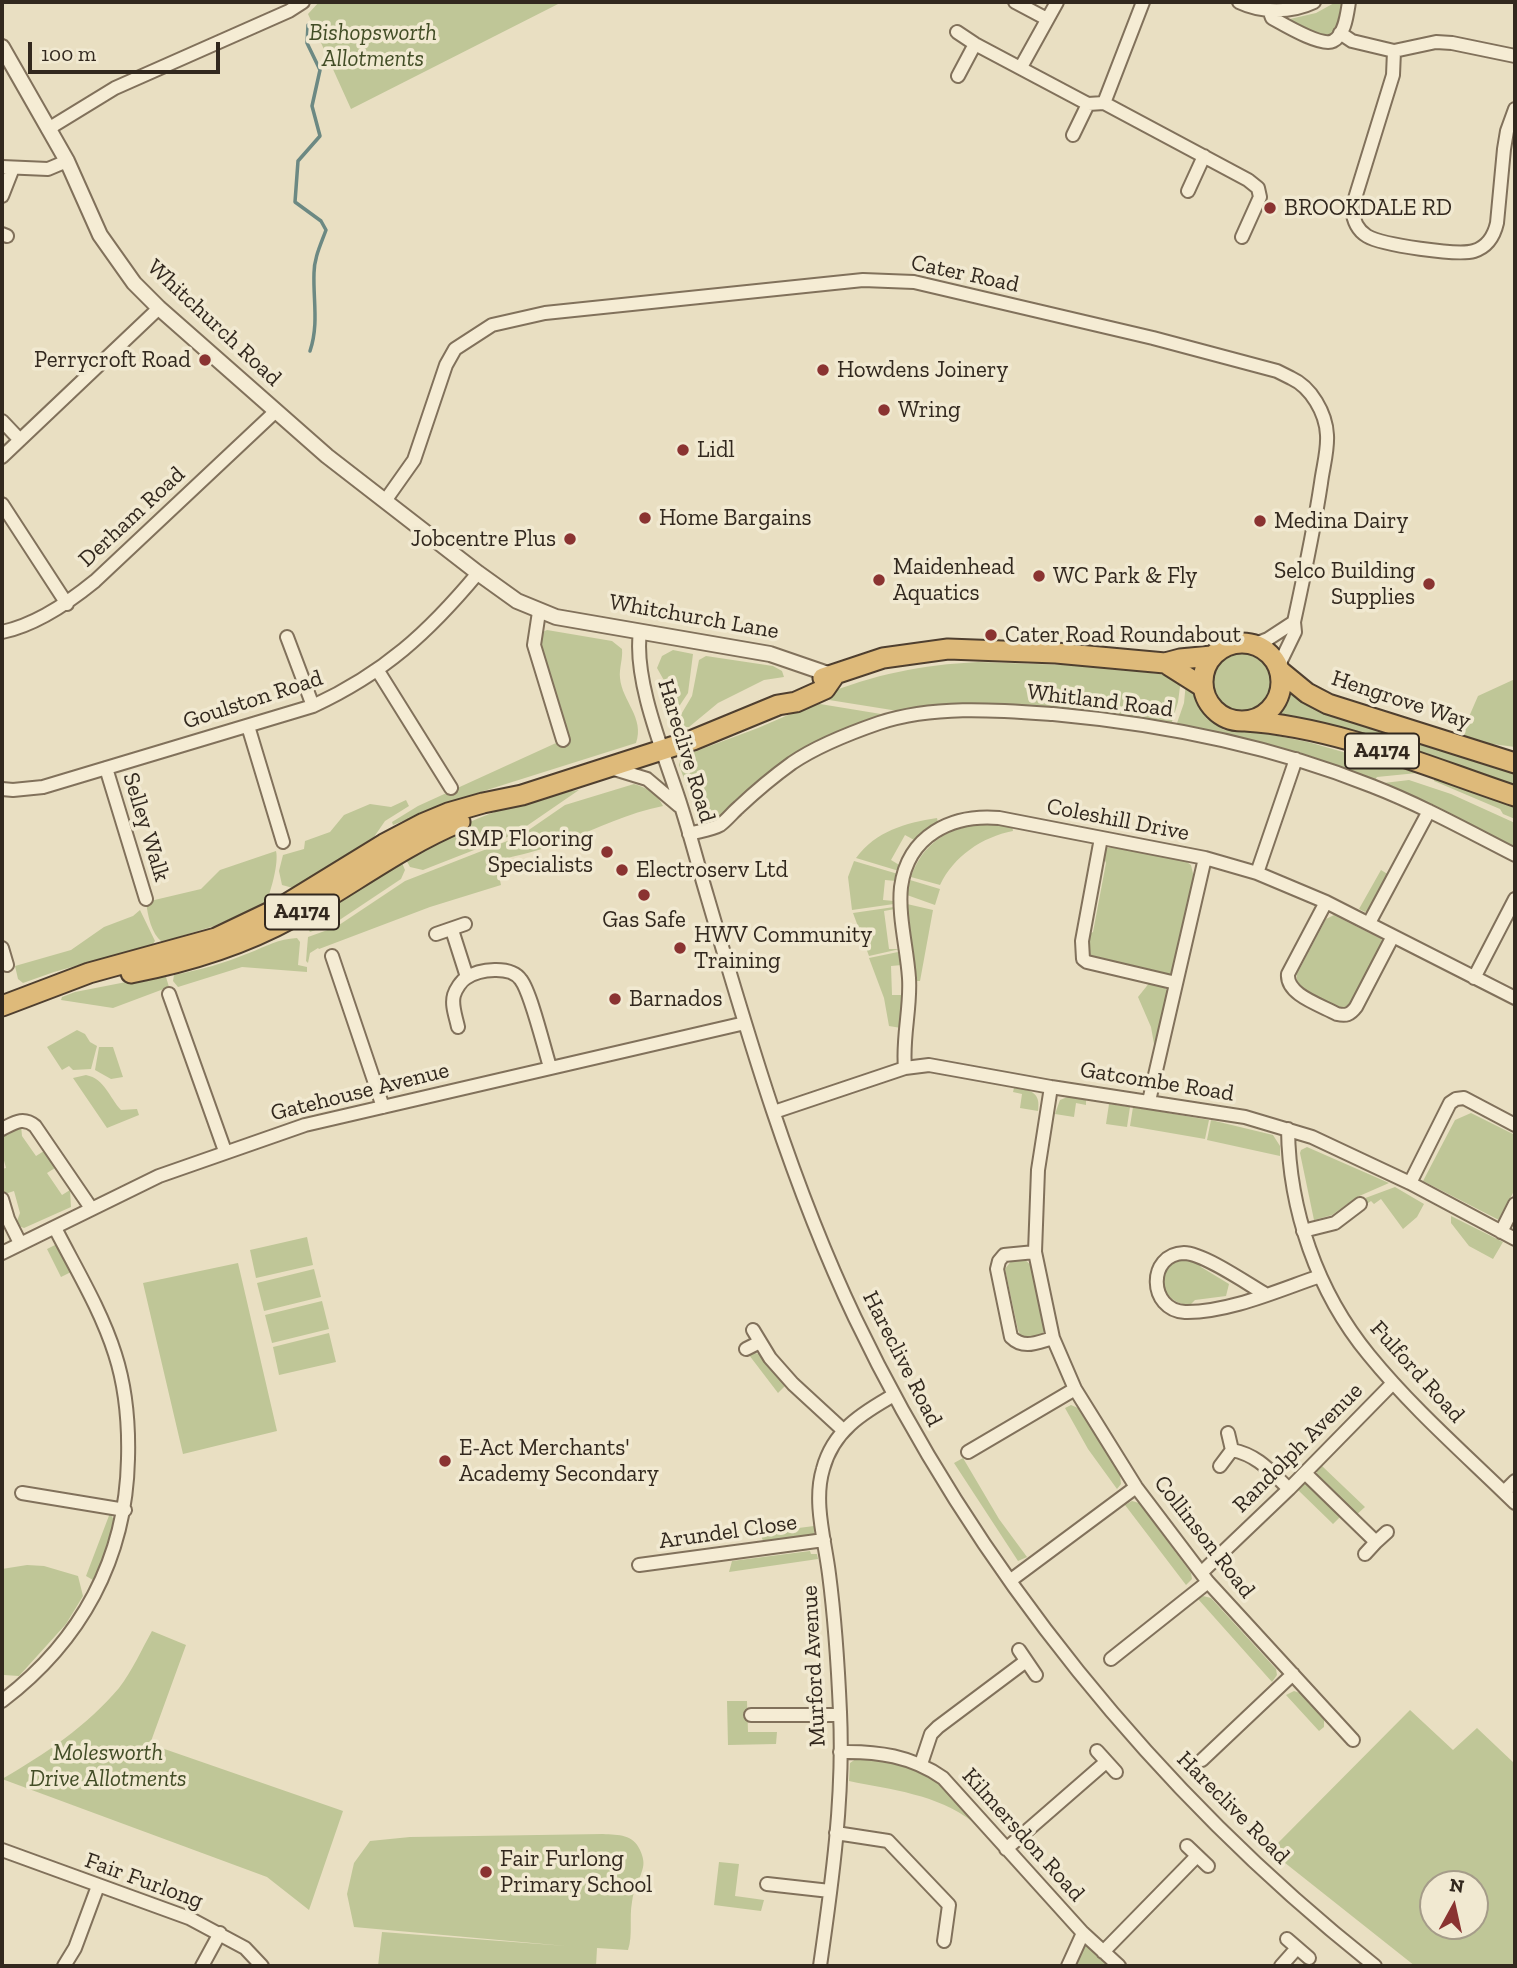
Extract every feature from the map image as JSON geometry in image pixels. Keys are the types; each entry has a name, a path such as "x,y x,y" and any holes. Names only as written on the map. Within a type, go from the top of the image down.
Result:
{"highway":[{"path":"1241,643 1252,645 1272,658 1278,668 1280,690 1267,712 1253,720 1245,721 1226,718 1214,710 1203,687 1206,665 1212,656 1228,646 1241,643"},
{"name":"A4174","path":"2,1006 64,984 167,966 235,946 295,916 399,852 449,826 522,795 662,750 778,705 792,691 815,680 883,659 948,649 1056,653 1165,663 1212,656"},
{"name":"A4174","path":"1165,663 1203,687"},
{"name":"Hengrove Way","path":"1278,668 1307,694 1328,704 1515,760"},
{"name":"A4174","path":"1245,721 1278,724 1338,738 1515,796"}],"street":[{"path":"48,129 115,88 289,11 303,2"},
{"path":"1015,2 1047,19"},
{"path":"1021,67 1057,2"},
{"path":"1104,103 1143,2"},
{"path":"1239,2 1269,10 1289,9 1314,2"},
{"path":"1269,10 1272,18 1320,41 1333,41 1340,33 1349,2"},
{"path":"957,32 1088,104 1104,103 1248,180 1258,188 1260,197 1242,237"},
{"path":"1340,33 1352,41 1394,51 1436,42 1515,56"},
{"path":"958,76 975,44"},
{"name":"Whitchurch Road","path":"2,47 68,161 100,235 134,283 276,411"},
{"path":"1394,51 1393,75 1352,208 1359,229 1368,237 1384,243 1464,253 1477,250 1489,242 1497,223 1507,131 1515,109"},
{"path":"1073,135 1088,104"},
{"path":"1188,191 1204,156"},
{"path":"2,197 7,167 48,169 68,161"},
{"name":"Cater Road","path":"385,501 414,460 446,365 455,349 492,325 545,313 863,280 903,280 1153,338 1276,371 1297,381 1313,396 1321,411 1327,433 1317,509 1294,622 1295,632 1278,668"},
{"path":"2,457 159,308"},
{"name":"Whitchurch Lane","path":"276,411 327,456 478,573 517,601 539,612 571,621 770,654 834,676"},
{"name":"Derham Road","path":"2,632 67,604 276,411"},
{"path":"2,421 20,440"},
{"path":"2,504 67,604"},
{"name":"Goulston Road","path":"2,789 43,787 313,706 351,688 378,671 419,638 478,573"},
{"path":"539,612 534,645 563,740"},
{"path":"1252,645 1282,631 1294,622"},
{"name":"Hareclive Road","path":"640,632 640,669 662,750 774,1112 804,1198 854,1315 894,1395 943,1478 1010,1580 1072,1664 1195,1804 1319,1922 1375,1966"},
{"path":"287,637 313,706"},
{"path":"378,671 451,788"},
{"name":"Whitland Road","path":"689,834 720,824 794,762 880,723 940,712 1033,713 1124,721 1223,739 1296,759 1371,785 1515,855"},
{"path":"247,726 282,842"},
{"path":"1257,873 1296,759"},
{"name":"Selley Walk","path":"106,768 146,899"},
{"path":"610,768 647,779 682,809"},
{"path":"1369,923 1429,811"},
{"name":"Coleshill Drive","path":"905,1068 904,1046 909,997 901,885 913,853 925,839 945,825 978,816 1205,858 1257,873 1326,902 1515,998"},
{"path":"1101,838 1082,940 1083,959 1176,983"},
{"path":"1149,1101 1205,858"},
{"path":"1474,978 1515,899"},
{"path":"1326,902 1287,980 1292,989 1337,1014 1349,1014 1356,1007 1394,936"},
{"path":"436,934 465,924"},
{"path":"452,930 467,977"},
{"path":"2,948 7,964"},
{"path":"332,956 383,1107"},
{"path":"458,1027 452,1002 456,990 467,977 505,970 517,975 523,981 550,1067"},
{"path":"169,993 225,1151"},
{"path":"160,1013 174,1008"},
{"name":"Gatehouse Avenue","path":"2,1253 159,1176 305,1125 745,1023"},
{"name":"Gatcombe Road","path":"774,1112 905,1068 929,1065 1245,1117 1312,1137 1410,1183 1515,1239"},
{"name":"Collinson Road","path":"1051,1087 1038,1170 1035,1252 1053,1338 1074,1389 1136,1487 1205,1577 1353,1740"},
{"path":"1410,1183 1450,1103 1456,1099 1464,1098 1515,1125"},
{"path":"2,1129 19,1120 35,1126 90,1208"},
{"name":"Fulford Road","path":"1288,1129 1289,1161 1303,1231 1320,1276 1345,1323 1393,1383 1515,1503"},
{"path":"2,1199 20,1243"},
{"path":"1303,1231 1335,1223 1360,1204"},
{"path":"1502,1232 1515,1204"},
{"path":"4,1694 44,1665 79,1621 103,1578 125,1510 129,1428 121,1376 106,1331 55,1228"},
{"path":"1035,1252 1004,1255 997,1269 1012,1337 1018,1344 1026,1346 1053,1338"},
{"path":"1265,1294 1191,1254 1170,1256 1156,1275 1156,1288 1161,1299 1171,1308 1183,1312 1240,1303 1320,1276"},
{"path":"753,1330 770,1358 793,1384 843,1430"},
{"path":"746,1349 760,1342"},
{"name":"Randolph Avenue","path":"1111,1659 1205,1577 1393,1383"},
{"path":"968,1452 1074,1389"},
{"name":"Murford Avenue","path":"820,1966 836,1833 840,1715 835,1630 819,1489 822,1471 834,1442 843,1430 894,1395"},
{"path":"1228,1433 1232,1450"},
{"path":"1220,1466 1232,1450"},
{"path":"1232,1450 1259,1460 1289,1489"},
{"path":"1305,1473 1376,1542"},
{"path":"1504,1492 1515,1481"},
{"path":"1010,1580 1136,1487"},
{"path":"22,1493 125,1510"},
{"path":"1365,1553 1387,1532"},
{"name":"Arundel Close","path":"639,1565 824,1540"},
{"path":"921,1765 931,1734 1023,1655 1036,1675"},
{"path":"1202,1760 1293,1674"},
{"path":"751,1715 840,1715"},
{"path":"1097,1751 1116,1772"},
{"name":"Kilmersdon Road","path":"840,1752 877,1752 921,1765 943,1778 1083,1933 1119,1966"},
{"path":"1006,1849 1106,1762"},
{"path":"836,1833 888,1841 949,1905 944,1941"},
{"path":"1187,1846 1208,1866"},
{"name":"Fair Furlong","path":"2,1850 189,1919 245,1948 262,1966"},
{"path":"1103,1952 1197,1856"},
{"path":"767,1884 830,1891"},
{"path":"64,1966 75,1948 98,1886"},
{"path":"202,1966 220,1933"},
{"path":"1068,1966 1083,1933"},
{"path":"1281,1966 1292,1943 1309,1958"}],"green space":[{"name":"Bishopsworth Allotments","path":"319,2 562,2 351,109 308,14"},
{"path":"1336,2 1345,2 1337,32 1319,35 1289,23 1290,19 1316,13"},
{"path":"547,630 612,641 622,649 620,678 638,726 636,743 452,801 393,825 392,822 418,806 567,738 536,635"},
{"path":"673,650 693,654 688,693 676,711 671,710 666,684 657,668 662,656"},
{"path":"1235,651 1247,651 1263,660 1270,670 1270,694 1263,704 1247,713 1235,713 1224,708 1215,699 1210,688 1210,676 1215,665 1224,656"},
{"path":"706,656 773,666 782,671 784,677 764,680 718,703 689,727 676,727 692,696 699,660"},
{"path":"978,662 1093,666 1168,675 1181,679 1178,702 1171,725 1124,716 899,713 823,699 821,696 898,672 937,665"},
{"path":"1515,679 1515,747 1447,738 1468,719 1478,696"},
{"path":"1186,682 1194,689 1206,718 1224,730 1263,733 1308,742 1417,773 1377,777 1374,782 1176,726 1184,703"},
{"path":"1289,682 1515,771 1515,789 1273,717"},
{"path":"818,702 887,715 748,792 717,819 703,819 693,803 679,765 681,759"},
{"path":"1434,778 1515,806 1515,819 1503,814 1500,809 1434,781"},
{"path":"1409,780 1451,794 1515,823 1515,848 1383,786 1384,783"},
{"path":"634,784 651,792 663,806 625,817 548,847 496,861 501,885 430,907 318,948 310,953 308,963 306,961 308,937 336,927 405,881 520,836 565,805"},
{"path":"579,790 515,834 423,870 410,867 403,854 467,823 511,806"},
{"path":"406,800 409,806 385,821 374,837 293,888 282,885 279,871 283,855 304,849 305,841 330,832 344,815 370,804 391,807"},
{"path":"937,818 938,823 916,841 905,835 891,860 901,866 899,871 856,858 873,841 892,830"},
{"path":"980,823 1012,826 1013,831 990,838 970,849 953,865 940,885 911,877 929,847 957,829"},
{"path":"1113,847 1184,860 1191,865 1194,878 1174,969 1169,975 1158,976 1156,972 1093,960 1086,953 1087,935 1093,932 1106,863 1102,853"},
{"path":"276,851 274,878 265,904 214,926 162,942 155,934 146,902 201,889 220,870"},
{"path":"399,856 405,870 401,879 335,923 310,932 300,917"},
{"path":"854,861 898,874 896,881 885,880 883,900 894,901 894,904 852,910 848,877"},
{"path":"1381,870 1389,875 1370,910 1365,912 1359,909"},
{"path":"910,880 940,889 935,905 907,895"},
{"path":"907,904 933,910 920,981 917,981"},
{"path":"895,909 884,911 889,949 900,949 869,956 853,913"},
{"path":"140,910 155,941 153,944 23,983 18,979 15,966 71,950 104,927 133,916"},
{"path":"1334,915 1381,939 1384,945 1350,1010 1337,1009 1296,986 1297,974 1326,919"},
{"path":"297,938 300,942 298,965 307,967 307,972 242,967 178,987 173,981 174,975 240,957 278,941"},
{"path":"898,952 902,965 891,966 892,995 904,995 901,1028 889,1026 884,998 869,958"},
{"path":"162,975 166,977 169,987 113,1008 61,1000 62,997 75,992"},
{"path":"1150,982 1167,990 1168,997 1158,1045 1154,1044 1151,1027 1138,997"},
{"path":"77,1030 97,1046 91,1069 73,1070 69,1066 62,1070 47,1047"},
{"path":"99,1047 113,1047 123,1077 111,1079 95,1070"},
{"path":"86,1075 102,1084 121,1110 137,1109 139,1115 107,1128 73,1078"},
{"path":"1014,1088 1034,1093 1038,1100 1038,1111 1020,1108 1022,1094 1013,1092"},
{"path":"1070,1096 1086,1099 1086,1105 1076,1103 1074,1117 1055,1114 1060,1100"},
{"path":"1109,1104 1130,1107 1127,1127 1106,1124"},
{"path":"1133,1107 1209,1120 1205,1139 1130,1126"},
{"path":"1471,1113 1515,1135 1515,1189 1499,1220 1423,1181 1455,1120"},
{"path":"1211,1120 1273,1135 1280,1146 1280,1156 1207,1140"},
{"path":"21,1125 22,1136 36,1156 44,1151 55,1168 47,1173 62,1195 70,1190 71,1207 24,1228 19,1226 17,1221 20,1213 14,1191 5,1194 2,1185 2,1169 6,1168 2,1153 2,1133"},
{"path":"1307,1147 1389,1183 1357,1197 1332,1215 1314,1220 1300,1153"},
{"path":"1395,1187 1424,1204 1417,1217 1403,1229 1381,1199 1364,1206 1360,1200"},
{"path":"1451,1216 1503,1242 1493,1259 1469,1246 1451,1223"},
{"path":"307,1237 313,1265 256,1278 250,1250"},
{"path":"57,1244 71,1272 61,1277 47,1249"},
{"path":"1182,1257 1199,1261 1201,1267 1229,1284 1226,1296 1195,1300 1190,1305 1170,1297 1162,1286 1163,1272 1168,1264"},
{"path":"1024,1259 1032,1266 1046,1328 1041,1336 1030,1338 1021,1336 1018,1330 1005,1269 1012,1260"},
{"path":"238,1263 277,1431 183,1454 143,1283"},
{"path":"314,1269 321,1297 264,1311 257,1283"},
{"path":"322,1301 329,1329 272,1343 265,1315"},
{"path":"329,1333 336,1362 279,1375 273,1347"},
{"path":"761,1354 786,1385 778,1393 749,1355"},
{"path":"1071,1405 1078,1408 1120,1475 1121,1484 1117,1489 1088,1449 1065,1408"},
{"path":"963,1458 999,1519 1027,1557 1018,1561 954,1463"},
{"path":"1322,1466 1365,1507 1355,1516 1317,1476 1317,1471"},
{"path":"1308,1484 1342,1515 1333,1524 1298,1490"},
{"path":"1132,1501 1139,1503 1191,1573 1192,1579 1186,1585 1125,1505"},
{"path":"110,1513 116,1524 96,1580 93,1580 86,1576"},
{"path":"814,1526 814,1534 809,1537 765,1546 760,1533"},
{"path":"810,1551 811,1554 817,1554 818,1559 729,1572 732,1561"},
{"path":"27,1565 44,1566 78,1576 83,1596 66,1624 19,1676 4,1675 2,1569"},
{"path":"1203,1596 1211,1598 1276,1669 1277,1675 1272,1682 1198,1599"},
{"name":"Molesworth Drive Allotments","path":"152,1631 186,1645 150,1744 343,1811 309,1910 267,1877 2,1779 65,1738 107,1702 128,1674"},
{"path":"1294,1691 1300,1693 1324,1719 1324,1727 1319,1731 1286,1695"},
{"path":"727,1701 747,1701 748,1732 777,1732 776,1744 728,1745"},
{"path":"1410,1710 1453,1750 1477,1728 1515,1764 1515,1966 1415,1966 1270,1851"},
{"path":"860,1756 881,1758 913,1767 937,1782 974,1821 929,1799 849,1781 850,1763"},
{"name":"Fair Furlong Primary School","path":"603,1834 625,1836 634,1841 641,1853 643,1865 631,1908 628,1950 597,1948 596,1966 378,1966 382,1932 566,1946 354,1927 347,1894 354,1863 370,1841 410,1837"},
{"path":"719,1862 739,1864 735,1896 764,1900 761,1911 714,1905"},
{"path":"1083,1942 1110,1966 1074,1966"}],"waterway":[{"path":"308,25 307,43 320,70 312,106 320,136 298,161 295,202 321,221 326,230 314,267 315,322 310,351"}],"place":[{"name":"BROOKDALE RD","path":"1270,208"},
{"name":"Perrycroft Road","path":"205,360"},
{"name":"Howdens Joinery","path":"823,370"},
{"name":"Wring","path":"884,410"},
{"name":"Lidl","path":"683,450"},
{"name":"Home Bargains","path":"645,518"},
{"name":"Medina Dairy","path":"1260,521"},
{"name":"Jobcentre Plus","path":"570,539"},
{"name":"WC Park & Fly","path":"1039,576"},
{"name":"Maidenhead Aquatics","path":"879,580"},
{"name":"Selco Building Supplies","path":"1429,584"},
{"name":"Cater Road Roundabout","path":"991,635"},
{"name":"SMP Flooring Specialists","path":"607,852"},
{"name":"Electroserv Ltd","path":"622,870"},
{"name":"Gas Safe","path":"644,895"},
{"name":"HWV Community Training","path":"680,948"},
{"name":"Barnados","path":"615,999"},
{"name":"E-Act Merchants' Academy Secondary","path":"445,1461"},
{"name":"Fair Furlong Primary School","path":"486,1872"}]}
